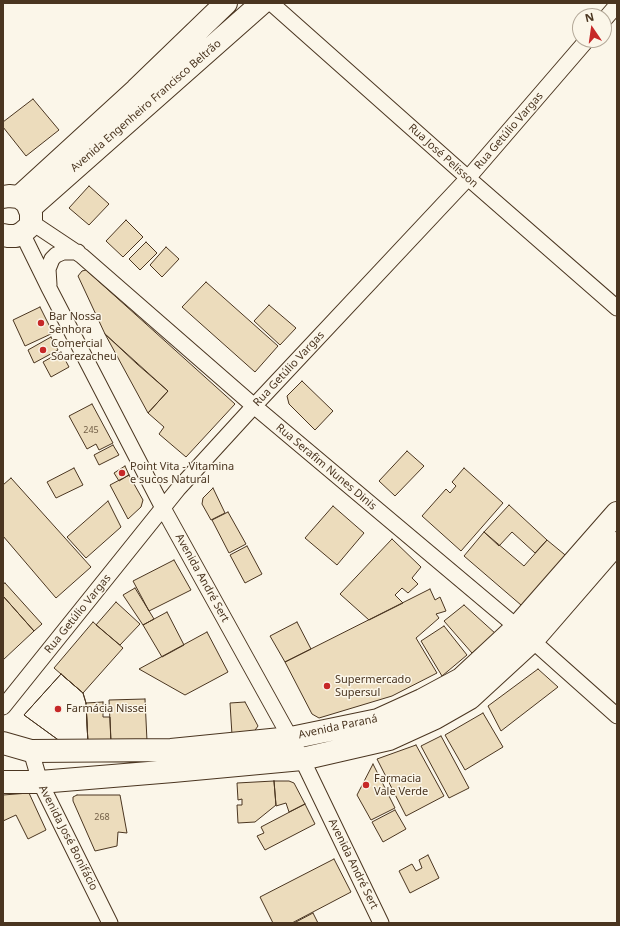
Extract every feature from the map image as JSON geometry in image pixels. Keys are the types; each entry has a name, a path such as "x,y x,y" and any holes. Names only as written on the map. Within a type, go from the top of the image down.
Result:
{"main road":[{"name":"Avenida Engenheiro Francisco Beltrão","path":"143,96 226,3"},
{"name":"Avenida Engenheiro Francisco Beltrão","path":"14,211 143,96 262,3"},
{"name":"Avenida Paraná","path":"3,782 40,782 302,759 389,739 436,718 470,698 524,634 617,513"},
{"name":"Avenida Paraná","path":"3,743 31,752 171,750 291,738 378,720 461,680 524,634 617,543"},
{"path":"3,743 3,762"},
{"path":"171,750 173,771"}],"street":[{"name":"Rua José Pelisson","path":"271,3 617,308"},
{"name":"Rua Getúlio Vargas","path":"3,707 178,489 468,178 580,48"},
{"name":"Rua Serafim Nunes Dinis","path":"14,211 78,252 254,406 524,634 617,716"},
{"name":"Avenida André Sert","path":"14,211 49,288 163,508 302,759 381,923"},
{"path":"49,288 48,268 52,259 56,255 63,252 78,252"},
{"name":"Avenida José Bonifácio","path":"31,752 40,782 110,923"}],"building":[{"path":"33,99 59,130 26,156 3,127 3,122"},
{"path":"89,186 109,204 89,225 69,208"},
{"path":"126,220 143,237 123,257 106,241"},
{"path":"146,242 157,253 140,270 129,259"},
{"path":"166,247 179,259 162,277 150,265"},
{"path":"86,270 235,404 186,457 159,434 164,427 148,413 168,391 105,334 78,276 82,271"},
{"path":"206,282 278,346 255,372 182,307"},
{"path":"269,305 296,328 280,345 254,321"},
{"path":"40,307 53,333 25,346 13,320"},
{"path":"105,334 168,391 148,413"},
{"name":"Comercial Soarezacheu","path":"51,337 58,350 34,363 28,350"},
{"path":"61,352 69,367 51,377 43,362"},
{"path":"302,381 333,411 315,430 289,404 287,396"},
{"path":"92,404 113,443 99,450 96,444 87,449 69,416"},
{"path":"113,445 119,455 99,465 94,455"},
{"path":"407,451 424,466 395,496 379,481"},
{"path":"125,466 129,475 119,481 114,473"},
{"path":"74,468 83,485 56,498 47,482"},
{"path":"464,468 503,503 461,551 422,516 446,489 450,493 456,486 452,482"},
{"path":"129,475 143,500 141,507 128,519 110,485"},
{"path":"11,478 91,567 56,598 3,536 3,485"},
{"path":"213,488 225,513 211,520 202,504 203,498"},
{"path":"108,501 121,527 86,558 67,537"},
{"path":"509,505 547,540 535,553 512,532 499,546 484,532"},
{"path":"333,506 364,533 337,565 305,538"},
{"path":"228,512 246,544 229,553 212,520"},
{"path":"484,532 524,566 547,540 570,559 534,600 521,605 464,556"},
{"path":"392,539 421,567 412,578 418,584 408,593 402,588 395,595 403,603 369,620 340,594"},
{"path":"247,546 262,574 245,583 230,555"},
{"path":"174,560 191,590 149,611 133,581"},
{"path":"5,583 42,624 34,631 3,596 3,584"},
{"path":"135,588 154,619 143,625 123,595"},
{"path":"430,589 435,600 440,597 446,611 436,614 439,618 416,638 437,673 392,696 319,718 312,714 285,662"},
{"path":"3,596 34,631 3,660"},
{"path":"116,602 140,624 120,645 96,625"},
{"path":"464,605 496,634 472,653 444,621"},
{"path":"167,612 184,645 162,657 143,625"},
{"path":"93,622 123,648 83,693 54,668"},
{"path":"297,622 311,649 285,662 270,636"},
{"path":"444,626 467,655 442,676 421,641"},
{"path":"207,632 228,672 185,695 139,669"},
{"path":"538,669 558,687 501,731 488,706"},
{"name":"Farmácia Nissei","path":"61,674 83,693 86,703 88,744 68,747 24,715"},
{"name":"Farmácia Nissei","path":"61,674 83,693 86,703 88,744 68,747 24,715"},
{"path":"145,699 147,741 111,743 109,700"},
{"path":"103,702 103,717 110,717 111,743 88,744 86,703"},
{"path":"245,702 258,726 253,733 232,735 230,703"},
{"path":"483,713 503,747 465,770 445,735"},
{"path":"441,736 469,788 449,798 421,746"},
{"path":"416,745 444,796 406,816 377,759"},
{"path":"373,764 395,808 371,820 357,795"},
{"path":"274,781 289,781 294,783 305,804 289,812 286,803 276,806"},
{"path":"274,781 276,805 255,822 238,823 237,805 242,805 242,799 238,800 237,783"},
{"path":"29,793 46,830 28,839 16,815 3,821 3,795"},
{"path":"77,795 120,795 127,833 118,832 117,846 95,851 73,801 73,797"},
{"path":"305,804 315,824 265,850 257,836 264,833 261,827"},
{"path":"395,810 406,829 383,842 372,822"},
{"path":"428,855 439,878 410,893 399,871 412,864 416,871 422,868 419,860"},
{"path":"334,859 351,892 292,923 273,923 260,897"},
{"path":"313,913 318,923 294,923"}],"place":[{"name":"Bar Nossa Senhora","path":"41,323"},
{"name":"Comercial Soarezacheu","path":"43,350"},
{"name":"Point Vita - Vitamina e sucos Natural","path":"122,473"},
{"name":"Supermercado Supersul","path":"327,686"},
{"name":"Farmácia Nissei","path":"58,709"},
{"name":"Farmacia Vale Verde","path":"366,785"}]}
